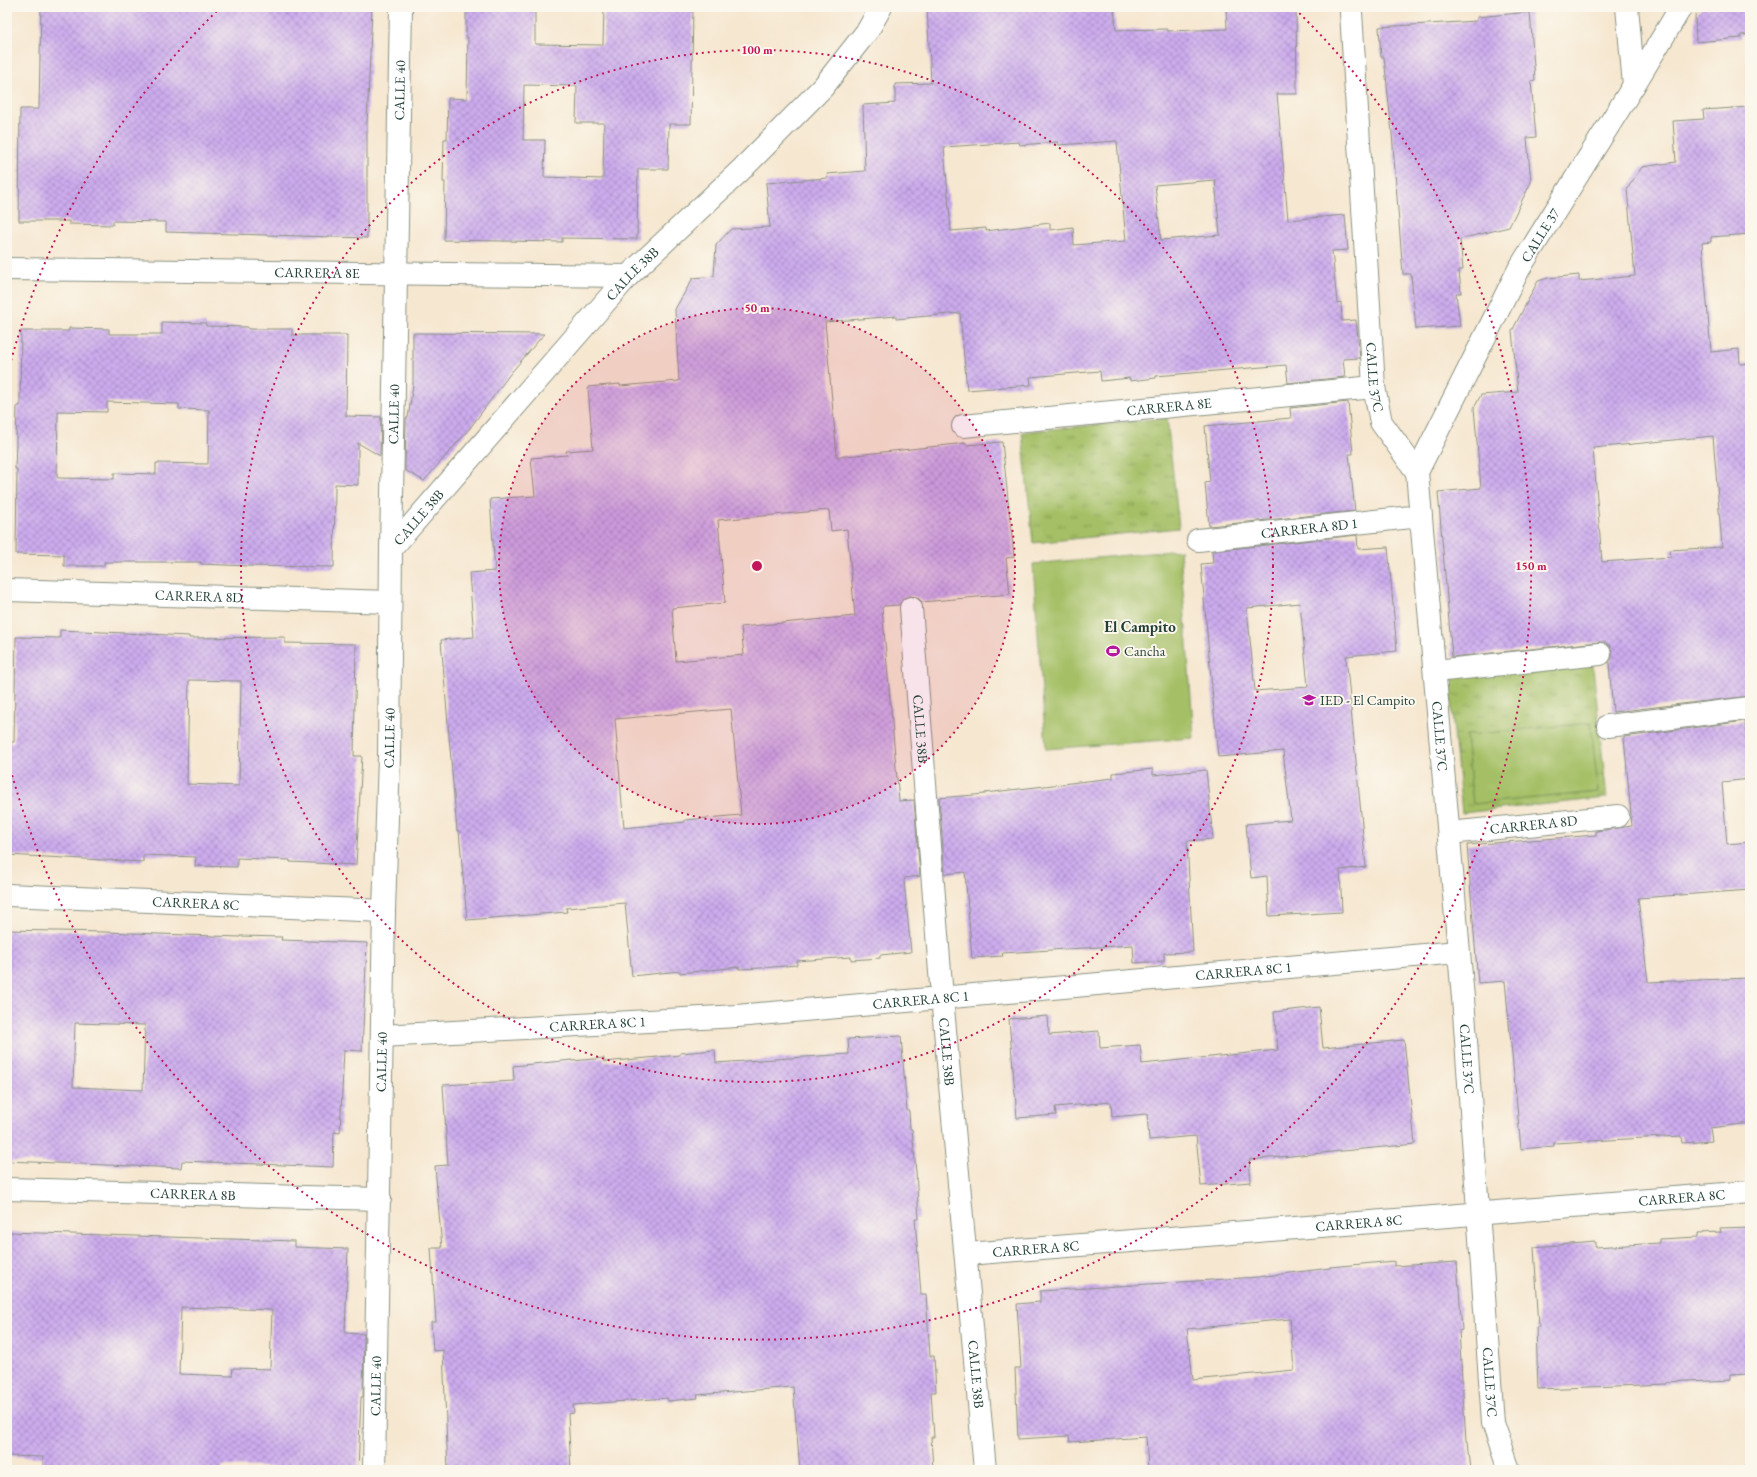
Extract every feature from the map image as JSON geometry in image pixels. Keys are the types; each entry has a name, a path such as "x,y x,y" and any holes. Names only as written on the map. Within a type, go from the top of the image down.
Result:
{"street":[{"name":"CALLE 40","path":"374,1470 384,911 389,756 390,602 401,7"},
{"name":"CALLE 38B","path":"391,548 628,276 742,168 823,87 868,30 881,7"},
{"path":"1627,7 1634,85"},
{"name":"CALLE 37","path":"1417,472 1519,269 1681,7"},
{"name":"CALLE 37C","path":"1351,12 1374,387 1381,422 1417,472 1463,998 1477,1214 1493,1423 1509,1470"},
{"name":"CARRERA 8E","path":"7,269 628,276"},
{"name":"CARRERA 8E","path":"964,426 1374,387"},
{"name":"CARRERA 8D 1","path":"1198,540 1421,516"},
{"name":"CARRERA 8D","path":"7,590 390,602"},
{"name":"CALLE 38B","path":"911,608 942,997 967,1254 985,1470"},
{"path":"1434,671 1600,654"},
{"path":"1608,726 1750,708"},
{"name":"CARRERA 8D","path":"1449,833 1618,816"},
{"name":"CARRERA 8C","path":"7,895 384,911"},
{"name":"CARRERA 8C 1","path":"382,1036 738,1016 1458,952"},
{"name":"CARRERA 8B","path":"7,1188 380,1199"},
{"name":"CARRERA 8C","path":"967,1254 1750,1192"}],"green space":[{"path":"1167,418 1179,528 1033,543 1022,432"},
{"name":"Cancha","path":"1180,550 1194,738 1046,749 1033,564"},
{"path":"1592,658 1607,798 1462,813 1448,673"},
{"path":"1591,723 1598,792 1473,804 1466,735"}],"building":[{"path":"41,7 372,7 367,124 367,238 166,232 166,222 113,221 113,225 69,224 69,221 19,221 20,109 39,109"},
{"path":"466,7 535,7 535,44 603,45 604,7 693,7 691,124 669,124 668,169 638,169 637,239 562,238 562,242 444,240 444,139 447,139 448,98 467,99 468,37 466,37","holes":["524,85 577,86 576,123 604,123 603,179 544,177 545,140 523,140"]},
{"path":"927,7 1114,7 1116,30 1167,29 1168,31 1227,29 1226,7 1296,7 1297,94 1277,94 1288,220 1345,215 1348,250 1332,251 1337,303 1341,302 1342,321 1356,320 1360,358 1343,359 1345,377 1288,383 1286,365 1156,376 1156,378 1130,381 1130,378 1101,381 1100,371 1030,377 1031,385 967,390 960,313 896,319 896,316 825,322 837,457 966,443 966,445 1002,442 1014,557 1006,558 1010,594 922,602 917,597 910,596 904,598 899,605 884,606 882,608 899,801 914,800 920,876 905,878 904,881 911,952 880,955 880,958 851,960 851,957 797,961 797,965 739,969 739,967 632,976 625,903 566,908 567,912 467,920 459,831 457,831 441,640 474,637 469,573 495,571 490,499 535,496 531,458 567,455 566,451 593,449 588,387 679,381 675,309 693,278 714,276 716,245 731,229 770,227 766,183 828,178 827,174 865,171 863,105 895,103 895,84 931,83","holes":["1117,141 1126,241 1074,245 1073,227 1050,230 1050,223 986,231 986,228 951,231 944,147 1019,142 1020,145 1058,142 1058,145","1215,180 1220,235 1161,240 1155,185","829,510 831,531 847,529 855,616 741,627 744,655 676,661 672,608 725,603 718,520","731,709 741,815 685,820 685,822 624,828 615,719"]},
{"path":"1702,7 1750,7 1750,34 1741,35 1741,38 1696,42 1695,17"},
{"path":"1530,12 1535,80 1531,81 1536,137 1527,138 1531,182 1509,227 1460,239 1463,270 1459,270 1461,293 1456,293 1460,326 1416,329 1411,274 1403,274 1392,133 1384,57 1381,57 1379,27 1477,21 1477,17"},
{"path":"1750,107 1750,234 1711,237 1711,242 1702,243 1711,352 1739,349 1740,364 1750,363 1750,418 1747,418 1750,459 1750,696 1613,712 1609,663 1612,659 1612,652 1610,646 1605,642 1452,657 1438,492 1481,488 1474,408 1481,395 1518,392 1512,331 1538,281 1548,278 1579,275 1579,281 1635,276 1627,189 1642,167 1676,162 1673,121 1704,119 1703,110","holes":["1713,436 1722,547 1670,550 1671,557 1602,562 1593,448"]},
{"path":"162,322 206,323 206,326 248,327 248,329 292,329 292,335 347,335 346,416 381,417 380,456 358,443 358,485 335,484 334,567 248,566 201,564 201,562 104,562 104,566 64,566 64,555 16,554 17,469 15,469 17,406 20,406 21,331 69,331 69,328 109,329 109,334 162,334","holes":["107,402 179,404 179,409 209,410 208,464 156,463 156,474 114,473 114,479 57,477 58,411 107,412"]},
{"path":"413,333 544,334 510,374 470,428 424,481 405,470 406,418 408,418 413,385"},
{"path":"1348,402 1353,454 1349,454 1355,511 1209,526 1205,483 1210,482 1205,426 1291,418 1290,408"},
{"path":"1357,535 1358,549 1388,547 1397,651 1346,656 1366,867 1340,870 1342,912 1269,916 1267,876 1251,878 1246,824 1291,820 1283,751 1218,757 1201,564 1213,563 1212,551","holes":["1300,603 1308,687 1255,691 1247,608"]},
{"path":"60,630 189,636 189,638 285,637 285,643 356,644 354,756 362,756 356,865 237,858 237,867 195,866 196,857 143,855 143,862 7,855 9,768 7,768 7,742 14,742 16,637 60,638","holes":["189,680 241,681 239,786 187,784"]},
{"path":"1745,721 1750,779 1722,782 1727,844 1750,842 1750,890 1638,898 1648,982 1750,978 1750,1123 1710,1128 1712,1141 1682,1143 1681,1136 1554,1143 1554,1146 1521,1149 1505,981 1478,983 1467,845 1596,835 1596,831 1632,826 1624,737"},
{"path":"1153,769 1153,775 1206,770 1213,839 1187,841 1193,952 1164,953 1164,961 1134,963 1133,945 1002,953 1003,956 972,958 965,872 945,874 939,798 985,794 1113,778 1113,773"},
{"path":"7,930 282,937 281,940 367,943 362,1051 344,1050 340,1133 334,1132 333,1167 182,1161 181,1168 7,1161","holes":["75,1023 145,1025 143,1090 73,1087"]},
{"path":"1319,1007 1323,1048 1404,1040 1415,1144 1249,1160 1251,1182 1201,1186 1196,1136 1149,1140 1147,1114 1112,1117 1111,1102 1055,1107 1056,1115 1017,1118 1009,1019 1048,1016 1049,1035 1099,1031 1100,1048 1140,1045 1142,1064 1278,1050 1274,1012"},
{"path":"901,1036 907,1111 909,1111 910,1129 912,1129 916,1172 919,1219 915,1219 921,1294 926,1294 930,1356 934,1356 936,1392 931,1392 934,1437 931,1437 933,1470 800,1470 793,1387 697,1395 698,1398 668,1401 667,1398 573,1405 574,1413 568,1414 571,1470 448,1470 443,1350 433,1351 431,1322 436,1322 431,1248 442,1248 435,1166 448,1165 443,1085 514,1081 513,1066 572,1060 604,1058 604,1062 680,1055 680,1053 715,1050 716,1063 849,1054 848,1039"},
{"path":"1750,1227 1750,1373 1730,1374 1730,1379 1667,1382 1667,1384 1538,1389 1536,1326 1539,1326 1534,1247 1595,1242 1595,1247 1659,1243 1659,1239 1698,1237 1698,1233 1721,1232 1720,1228"},
{"path":"7,1232 294,1241 294,1247 348,1249 345,1333 364,1334 363,1397 361,1397 358,1470 222,1466 222,1470 43,1469 43,1457 7,1456","holes":["181,1307 272,1310 270,1369 233,1368 232,1376 179,1374"]},
{"path":"1394,1261 1394,1266 1457,1262 1462,1330 1459,1331 1466,1441 1470,1470 1148,1470 1146,1437 1070,1442 1069,1436 1018,1439 1015,1368 1021,1368 1017,1304 1040,1302 1040,1291 1258,1277 1330,1267","holes":["1290,1319 1294,1370 1193,1380 1187,1329"]}],"place":[{"name":"Cancha","path":"1113,651"},
{"name":"IED - El Campito","path":"1309,700"}],"district":[{"name":"El Campito","path":"1140,626"}]}
